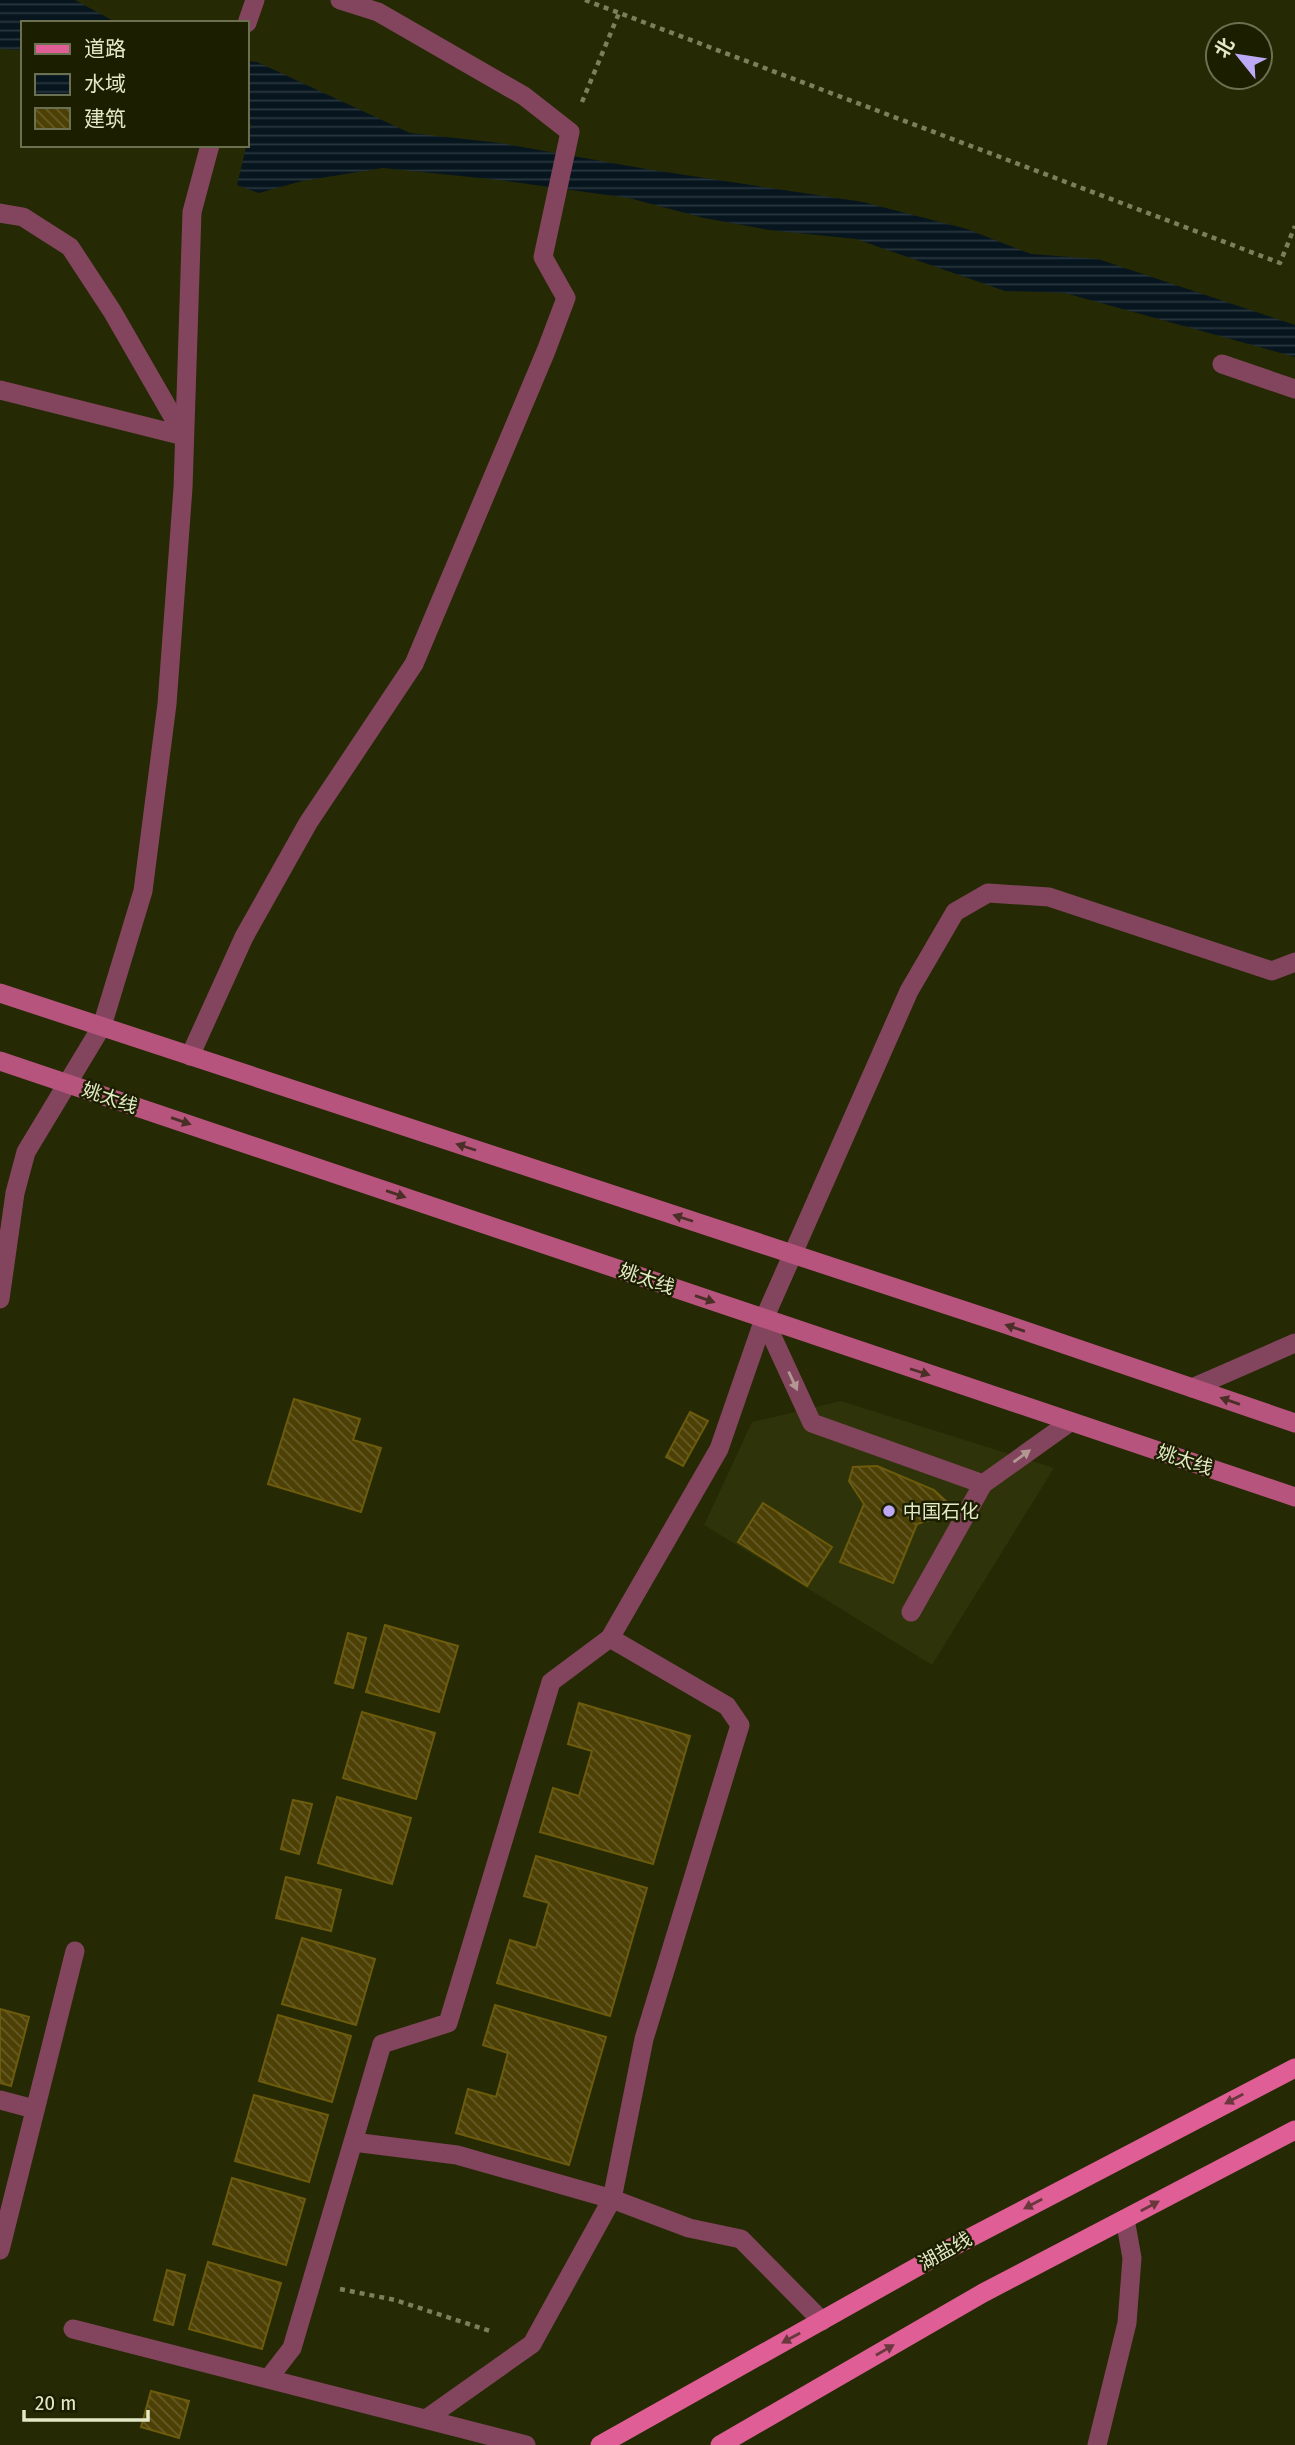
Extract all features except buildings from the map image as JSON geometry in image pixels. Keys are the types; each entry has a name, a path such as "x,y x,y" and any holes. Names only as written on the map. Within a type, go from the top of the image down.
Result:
{"main road":[{"path":"0,993 1295,1423"},
{"name":"姚太线","path":"0,1061 1295,1497"},
{"name":"湖盐线","path":"600,2445 958,2244 1295,2068"},
{"path":"720,2445 983,2293 1295,2130"}],"street":[{"path":"248,21 255,0"},
{"path":"190,1056 244,937 308,823 366,740 414,664 566,298 543,257 570,132 524,96 401,24 378,12 340,0"},
{"path":"0,1300 15,1193 26,1152 102,1027 143,891 167,704 182,502 192,212 208,147"},
{"path":"0,213 23,217 70,247 112,310 184,436"},
{"path":"1222,364 1295,388"},
{"path":"0,390 184,436"},
{"path":"268,2379 292,2348 382,2044 448,2023 551,1682 610,1638 719,1449 764,1319 792,1254 909,991 955,912 988,893 1049,897 1272,971 1295,962"},
{"path":"764,1319 812,1423 983,1484"},
{"path":"1192,1388 1295,1343"},
{"path":"911,1612 983,1484 1070,1422"},
{"path":"426,2420 531,2344 612,2199 644,2039 740,1725 727,1706 610,1638"},
{"path":"0,2250 75,1951"},
{"path":"0,2100 34,2109"},
{"path":"353,2142 457,2155 612,2199 689,2228 741,2239 822,2321"},
{"path":"1097,2445 1126,2323 1132,2258 1125,2219"},
{"path":"73,2329 526,2445"}],"path":[{"path":"585,0 1280,263 1295,226"},
{"path":"570,132 619,13"},
{"path":"312,2283 396,2300 531,2344"}],"shaded area":[{"path":"841,1401 1054,1468 932,1665 704,1525 752,1422"}],"water":[{"path":"0,0 75,0 113,21 21,21 21,50 0,49"},
{"path":"248,61 257,62 410,133 500,143 646,169 863,202 967,229 1031,254 1098,259 1295,325 1295,357 1065,293 1005,291 856,239 769,230 704,218 629,198 499,180 383,168 302,181 259,193 237,185 251,126 248,112"}],"place":[{"name":"中国石化","path":"889,1511"}]}
